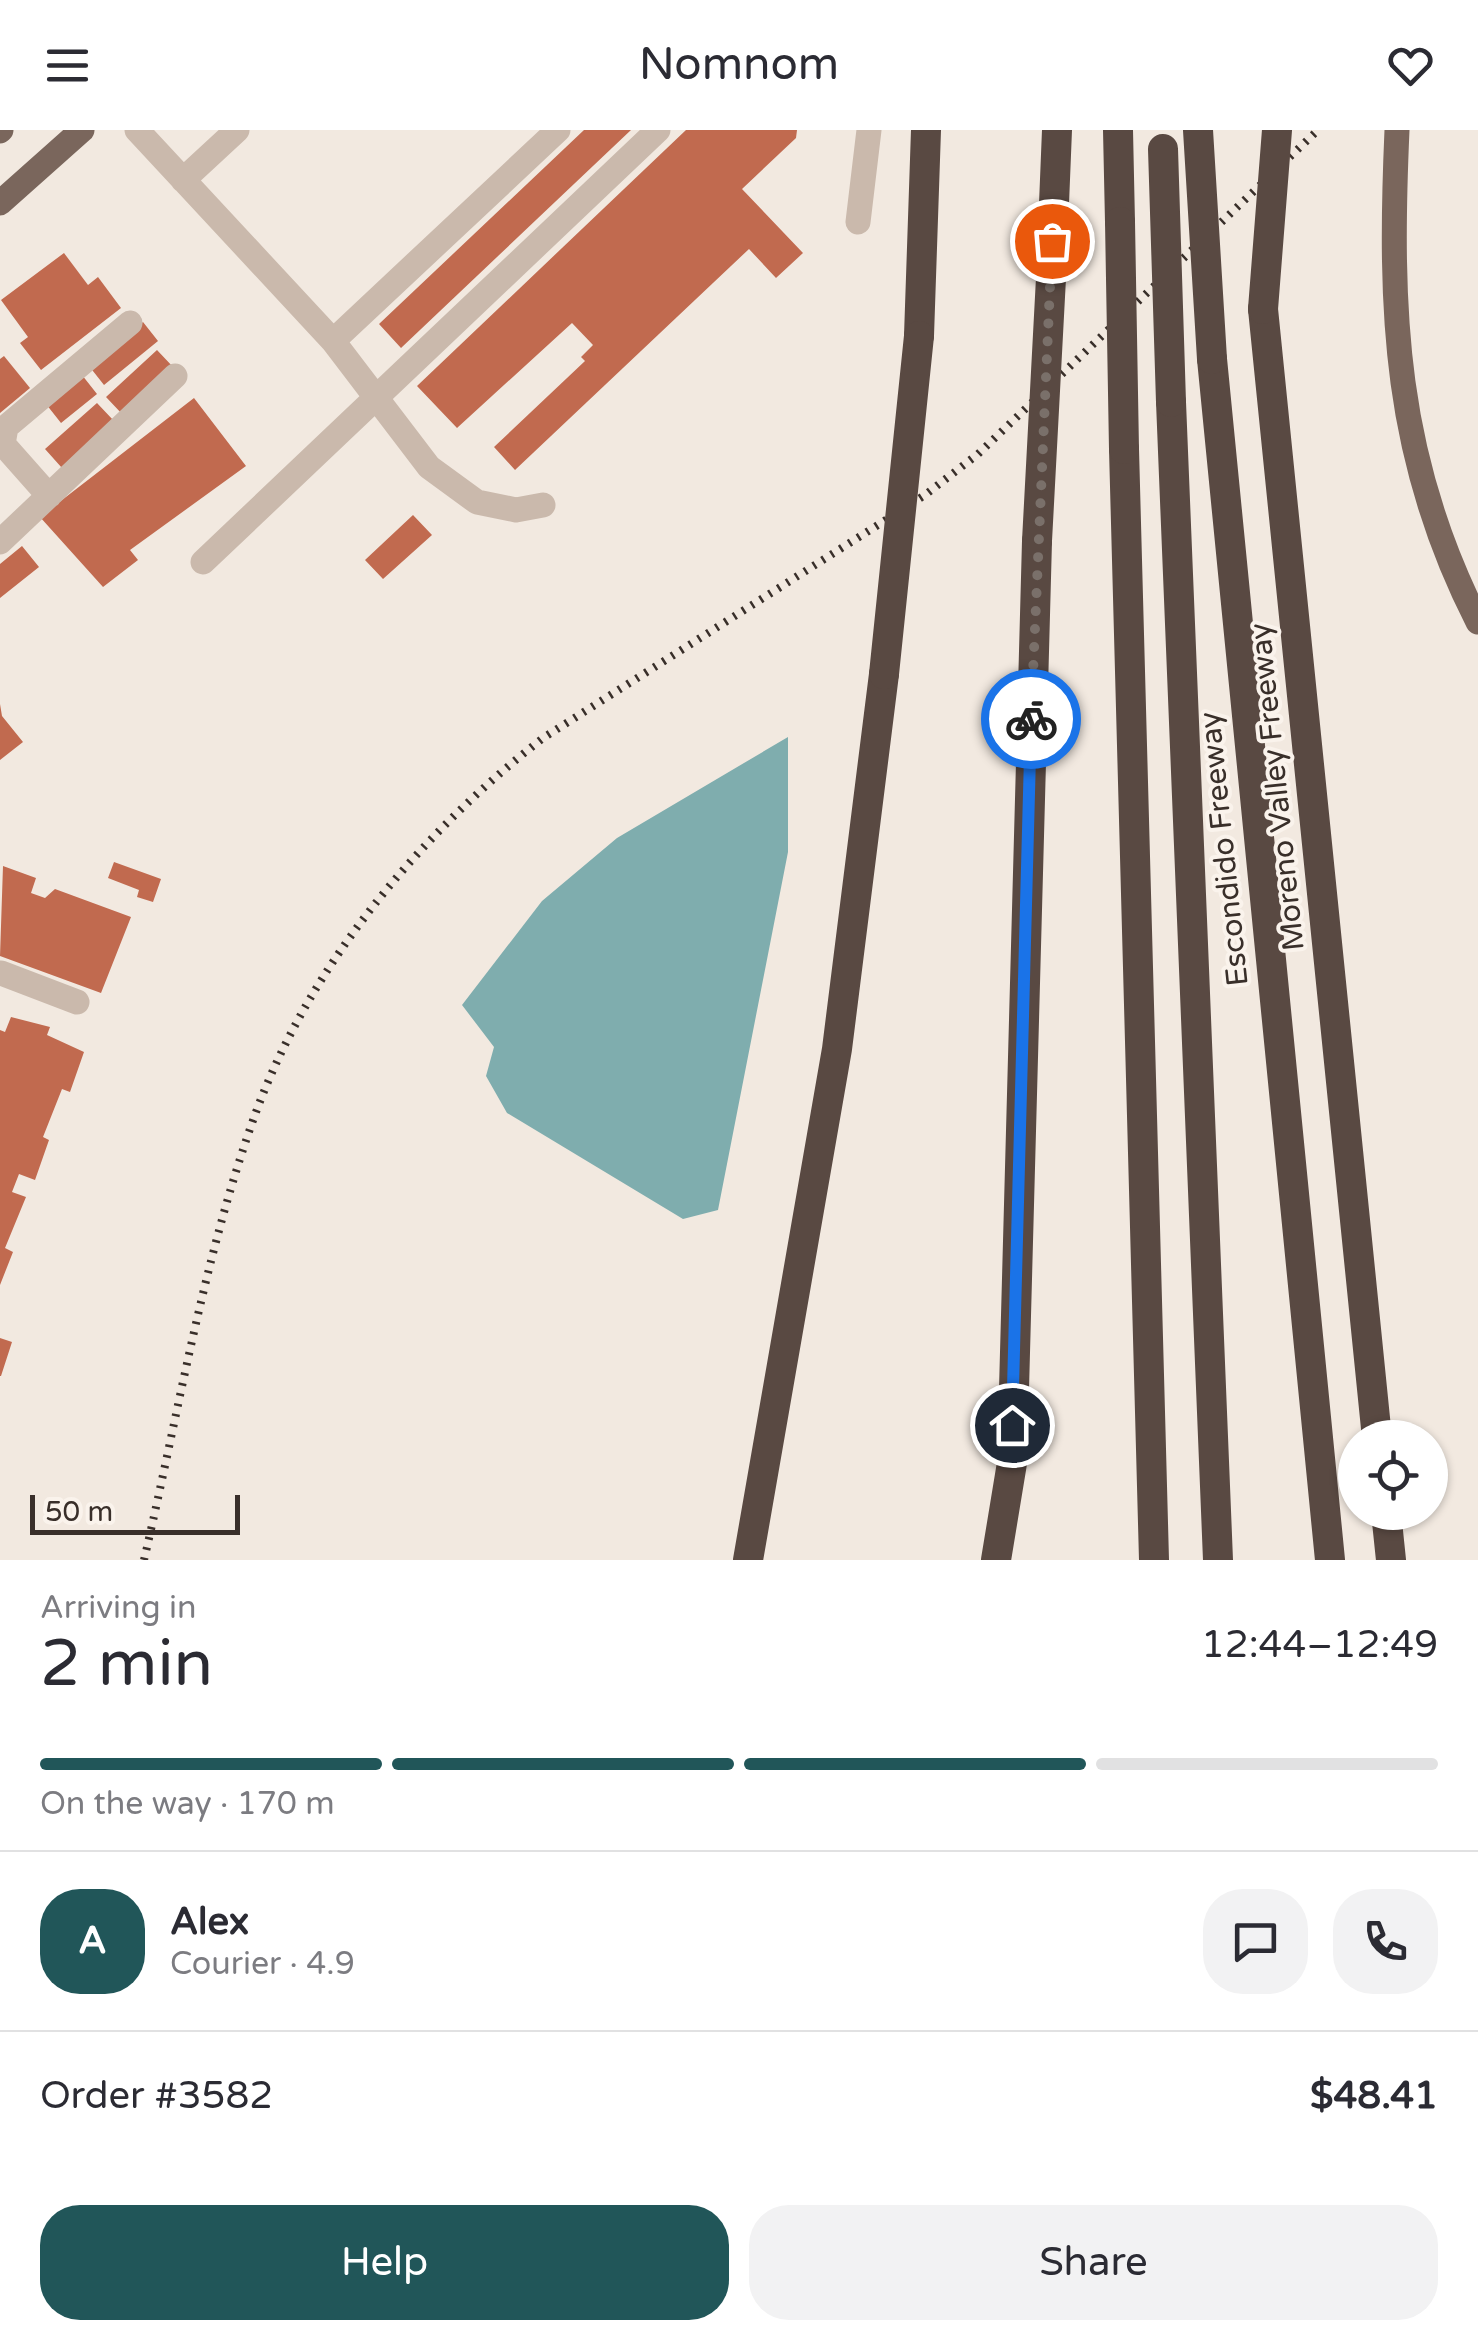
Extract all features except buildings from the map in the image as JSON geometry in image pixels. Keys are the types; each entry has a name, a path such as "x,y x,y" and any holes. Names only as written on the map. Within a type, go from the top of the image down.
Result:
{"highway":[{"path":"1014,1560 1012,1463 1037,541 1058,130"},
{"path":"1118,130 1154,1560"},
{"name":"Escondido Freeway","path":"1198,130 1212,359 1330,1560"},
{"name":"Moreno Valley Freeway","path":"1256,130 1263,309 1375,1420"},
{"path":"1263,309 1278,130"},
{"path":"748,1560 837,1050 884,674 919,336 927,138"},
{"path":"1163,139 1170,402 1218,1560"},
{"path":"996,1560 1012,1463"},
{"path":"1388,1530 1391,1560"}],"main road":[{"path":"0,203 82,130"},
{"path":"1398,130 1393,228 1398,348 1410,442 1438,539 1478,622"}],"lane":[{"path":"137,130 334,341 430,467 477,502 516,510 544,504"},
{"path":"183,180 237,130"},
{"path":"334,341 558,130"},
{"path":"203,562 658,130"},
{"path":"858,222 868,130"},
{"path":"49,496 3,444 6,428 130,323"},
{"path":"0,542 175,376"},
{"path":"0,973 77,1002"}],"water":[{"path":"788,737 788,852 718,1210 683,1219 507,1113 486,1076 494,1047 462,1005 542,901 617,838"}],"railway":[{"path":"144,1560 207,1277 256,1112 307,1004 374,905 454,816 543,738 925,495 978,454 1318,130"}],"way so far":[{"path":"1031,719 1052,241"}],"route":[{"path":"1012,1425 1031,719"}]}
